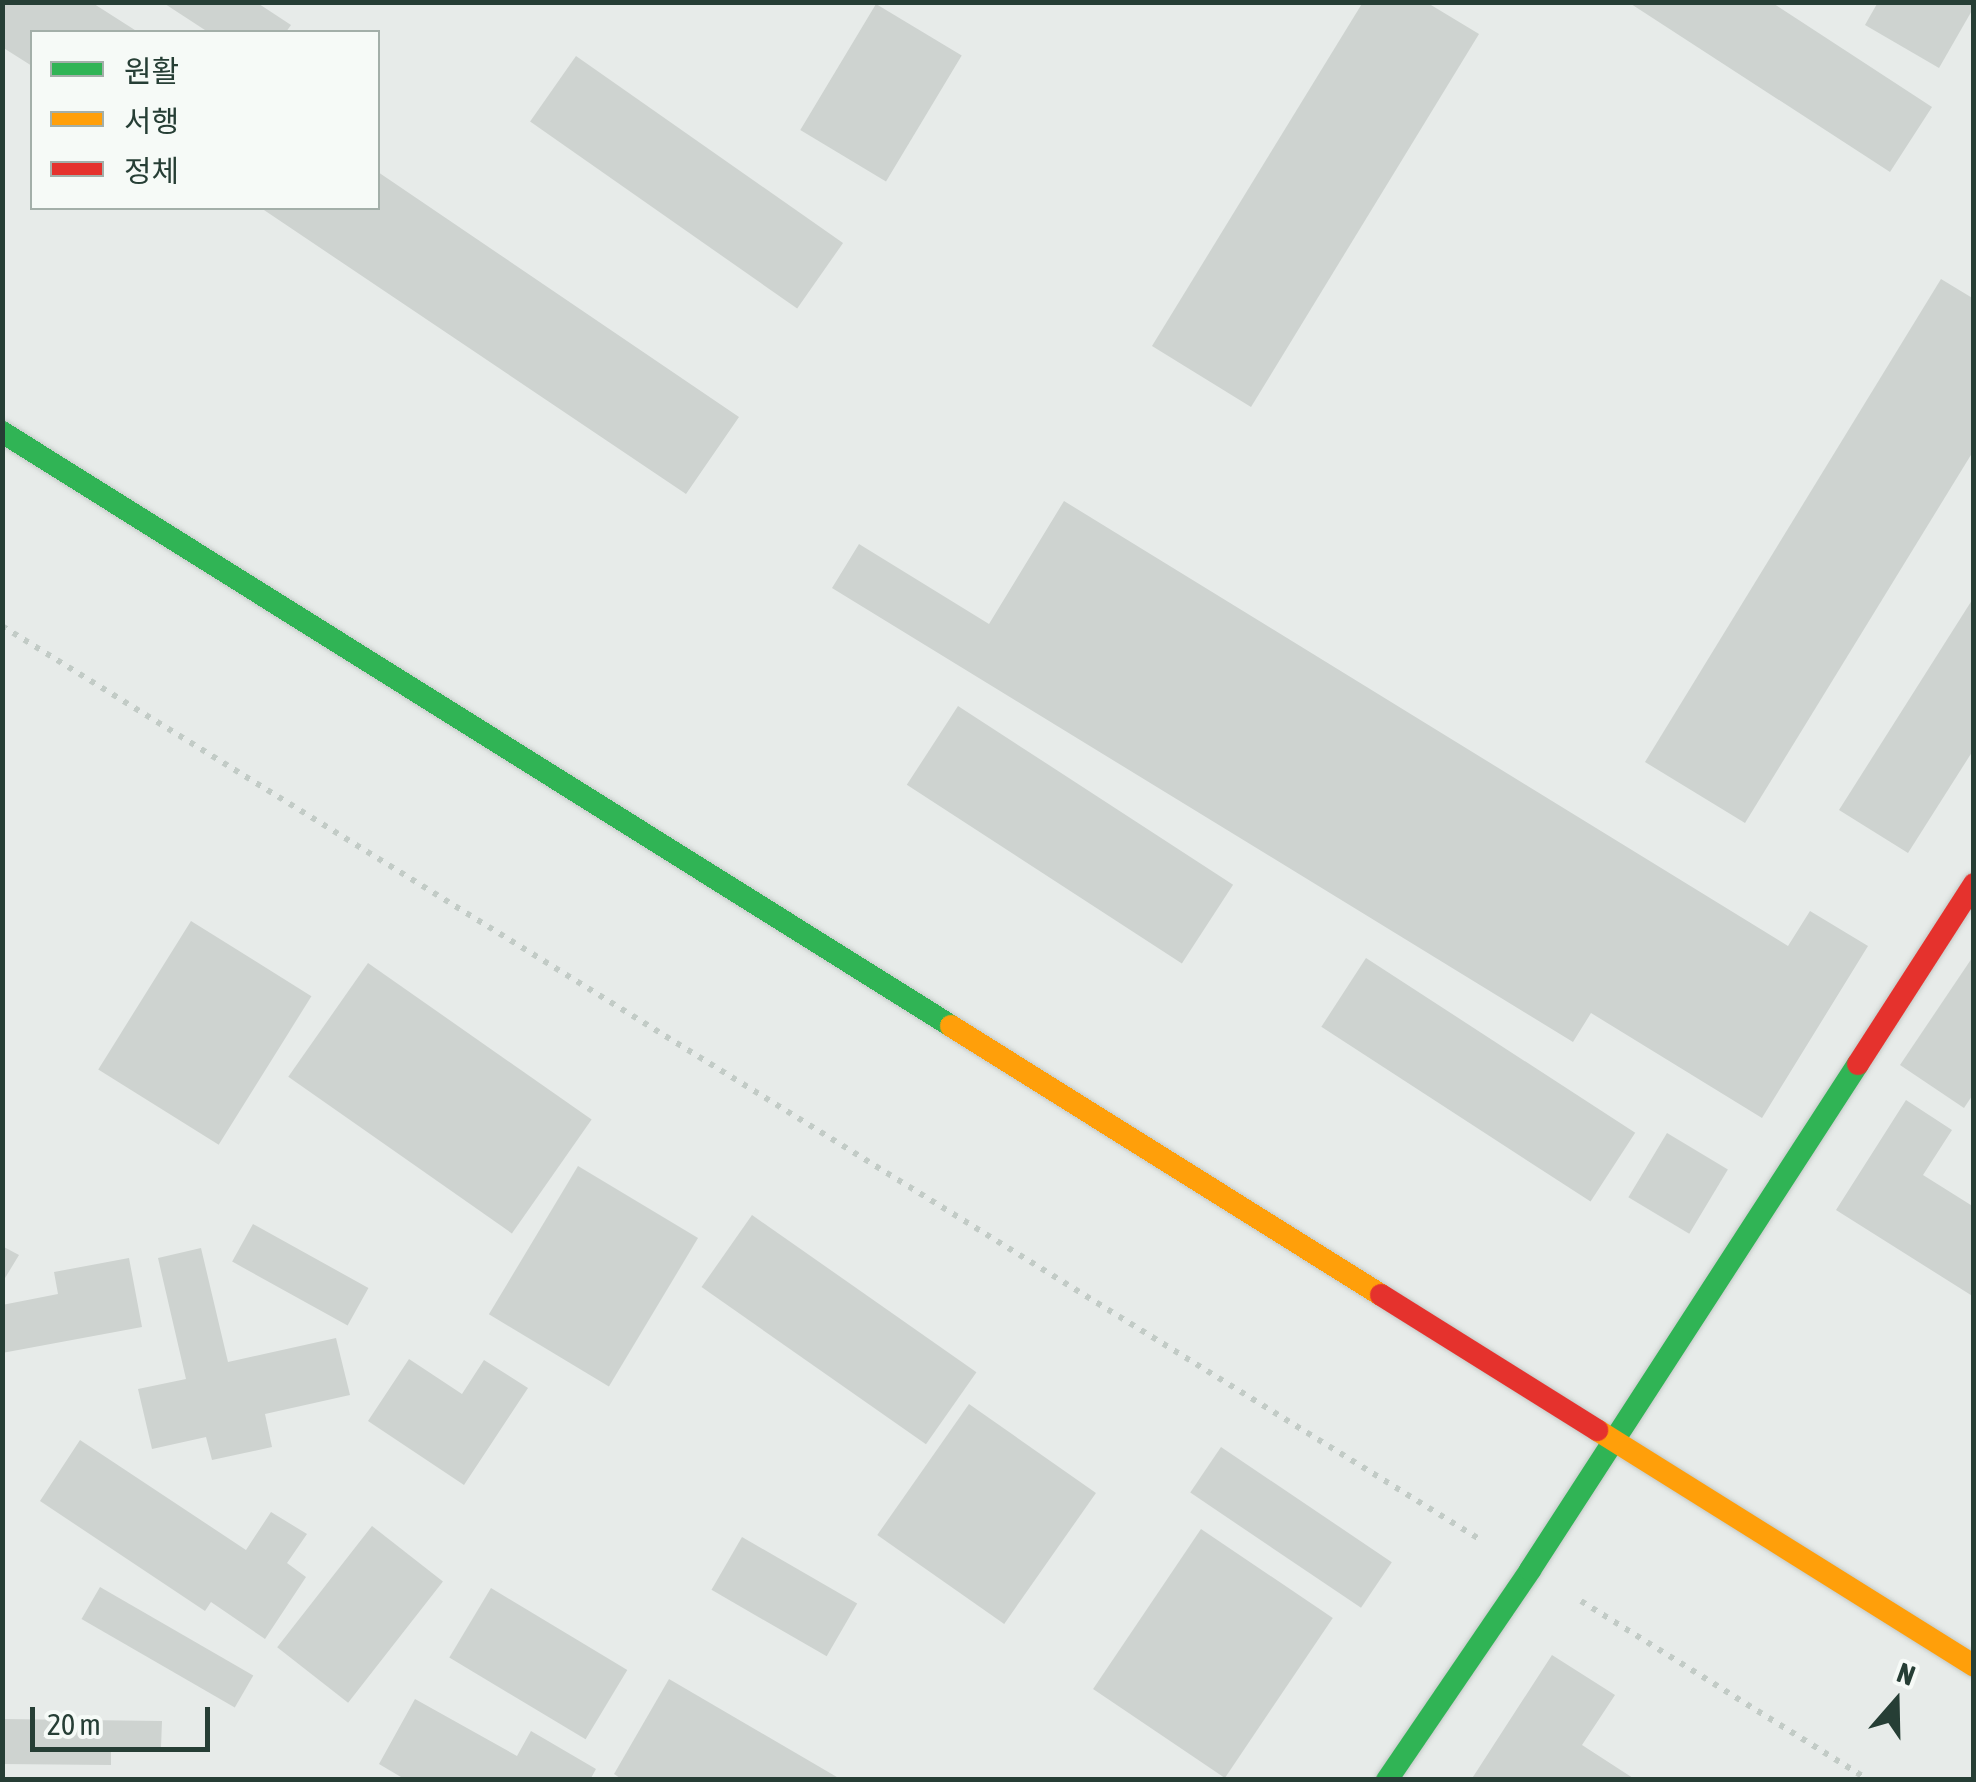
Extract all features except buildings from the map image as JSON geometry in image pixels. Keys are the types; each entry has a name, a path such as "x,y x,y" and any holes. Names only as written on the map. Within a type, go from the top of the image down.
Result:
{"main road":[{"path":"2,432 1974,1666"},
{"path":"1387,1780 1530,1570 1974,884"}],"path":[{"path":"2,626 1869,1780"}],"traffic: fast":[{"path":"2,432 951,1026"},
{"path":"1387,1780 1530,1570 1858,1064"}],"traffic: slow":[{"path":"951,1026 1381,1295"},
{"path":"1597,1430 1974,1666"}],"traffic: jam":[{"path":"1858,1064 1974,884"},
{"path":"1381,1295 1597,1430"}]}
